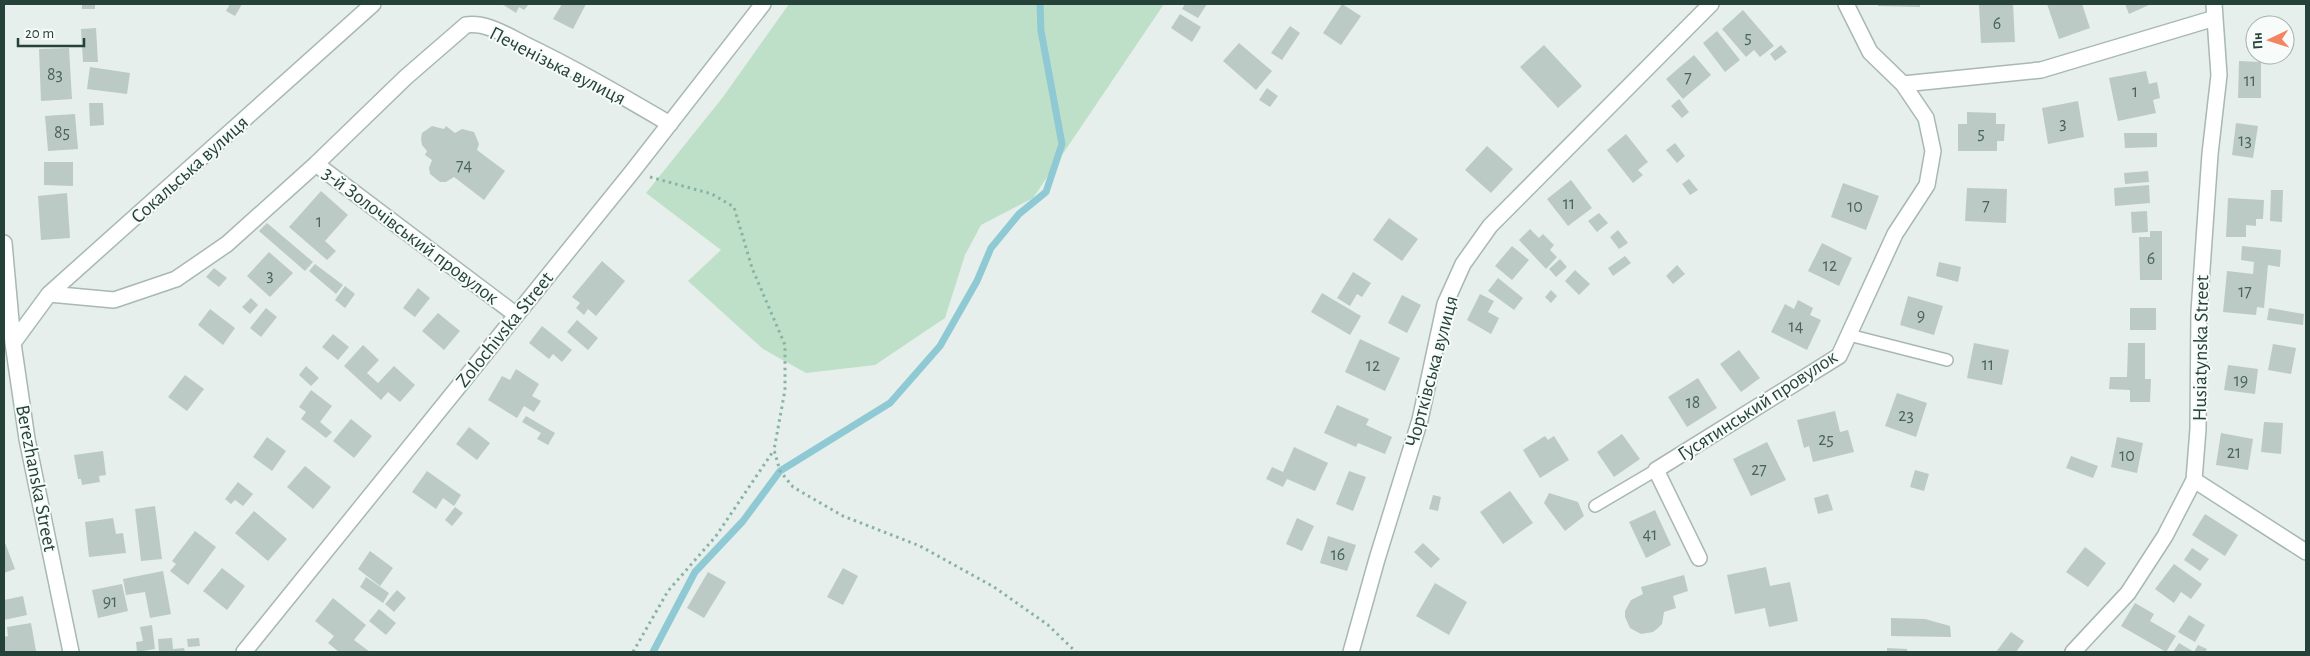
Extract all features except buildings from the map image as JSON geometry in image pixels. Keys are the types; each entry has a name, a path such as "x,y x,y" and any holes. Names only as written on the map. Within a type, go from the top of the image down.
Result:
{"street":[{"name":"Сокальська вулиця","path":"9,345 49,294 373,4"},
{"name":"Zolochivska Street","path":"244,652 515,314 632,172 763,4"},
{"name":"Чортківська вулиця","path":"1351,652 1377,559 1420,420 1445,304 1463,264 1490,226 1711,4"},
{"name":"Гусятинський провулок","path":"1699,558 1656,470 1839,356 1895,234 1927,185 1933,151 1926,118 1903,84 1870,52 1846,4"},
{"path":"1903,84 2041,70 2215,11"},
{"name":"Husiatynska Street","path":"2073,652 2128,593 2165,536 2194,480 2198,429 2199,312 2210,154 2219,74 2215,11"},
{"name":"Печенізька вулиця","path":"316,164 456,32 466,25 474,24 490,28 576,69 670,124"},
{"name":"3-й Золочівський провулок","path":"49,294 114,300 176,279 227,244 316,164 515,314"},
{"name":"Berezhanska Street","path":"4,243 9,345 71,652"},
{"path":"2194,480 2306,552"}],"lane":[{"path":"1848,335 1947,360"},
{"path":"1595,506 1656,470"}],"path":[{"path":"632,172 712,194 734,207 752,268 785,345 785,390 774,450 716,536 668,591 633,652"},
{"path":"774,450 780,471 793,487 844,516 920,546 994,588 1048,625 1076,652"}],"green space":[{"path":"789,4 1164,4 1033,198 981,225 965,255 945,318 875,365 806,373 763,349 688,281 721,250 646,193 723,97"}],"waterway":[{"path":"653,652 695,572 743,521 780,471 890,403 940,346 977,281 991,248 1019,214 1046,192 1062,144 1041,31 1040,4"}]}
